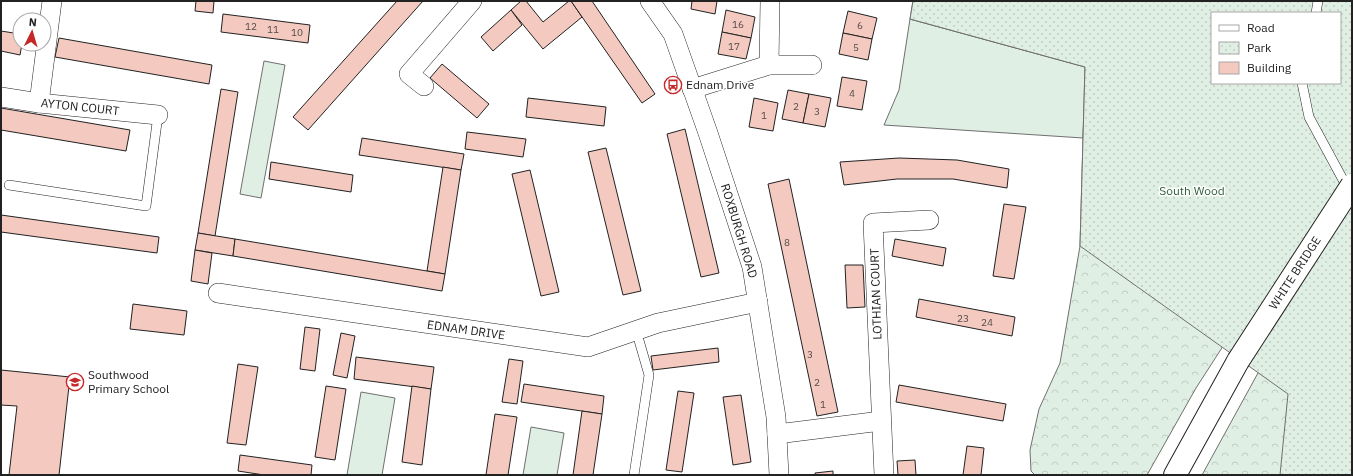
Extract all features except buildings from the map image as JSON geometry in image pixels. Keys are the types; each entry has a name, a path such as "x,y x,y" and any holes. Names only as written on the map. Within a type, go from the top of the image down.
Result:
{"main road":[{"name":"WHITE BRIDGE","path":"1176,475 1238,361 1352,185"}],"street":[{"path":"39,103 52,1"},
{"path":"424,86 409,74 472,1"},
{"name":"ROXBURGH ROAD","path":"650,1 673,34 752,267 776,417 779,475"},
{"path":"769,65 770,1"},
{"path":"692,89 769,65 812,65"},
{"name":"AYTON COURT","path":"1,97 39,103 158,115"},
{"name":"LOTHIAN COURT","path":"884,475 873,223 929,220"},
{"name":"EDNAM DRIVE","path":"218,293 588,347 658,323 758,302"},
{"path":"777,434 882,421"}],"lane":[{"path":"1316,12 1318,1"},
{"path":"1302,84 1309,117 1352,195"},
{"path":"9,185 146,206 158,115"},
{"path":"634,475 649,375 636,330"}],"green space":[{"name":"South Wood","path":"913,1 1352,1 1352,55 1320,196 1196,388 1147,475 1035,475 1031,471 1030,450 1039,409 1060,363 1080,246 1085,67 910,19"},
{"name":"South Wood","path":"913,1 1352,1 1352,475 1280,475 1288,394 1080,246 1085,67 910,19"},
{"path":"910,19 1086,67 1083,138 884,125 899,90"},
{"path":"264,61 285,65 261,198 240,194"},
{"path":"1352,229 1352,475 1202,475 1258,373"},
{"path":"361,392 395,398 382,475 347,475"},
{"path":"531,427 564,433 557,475 523,475"}],"place":[{"name":"Ednam Drive","path":"673,85"},
{"name":"Southwood Primary School","path":"75,382"}]}
